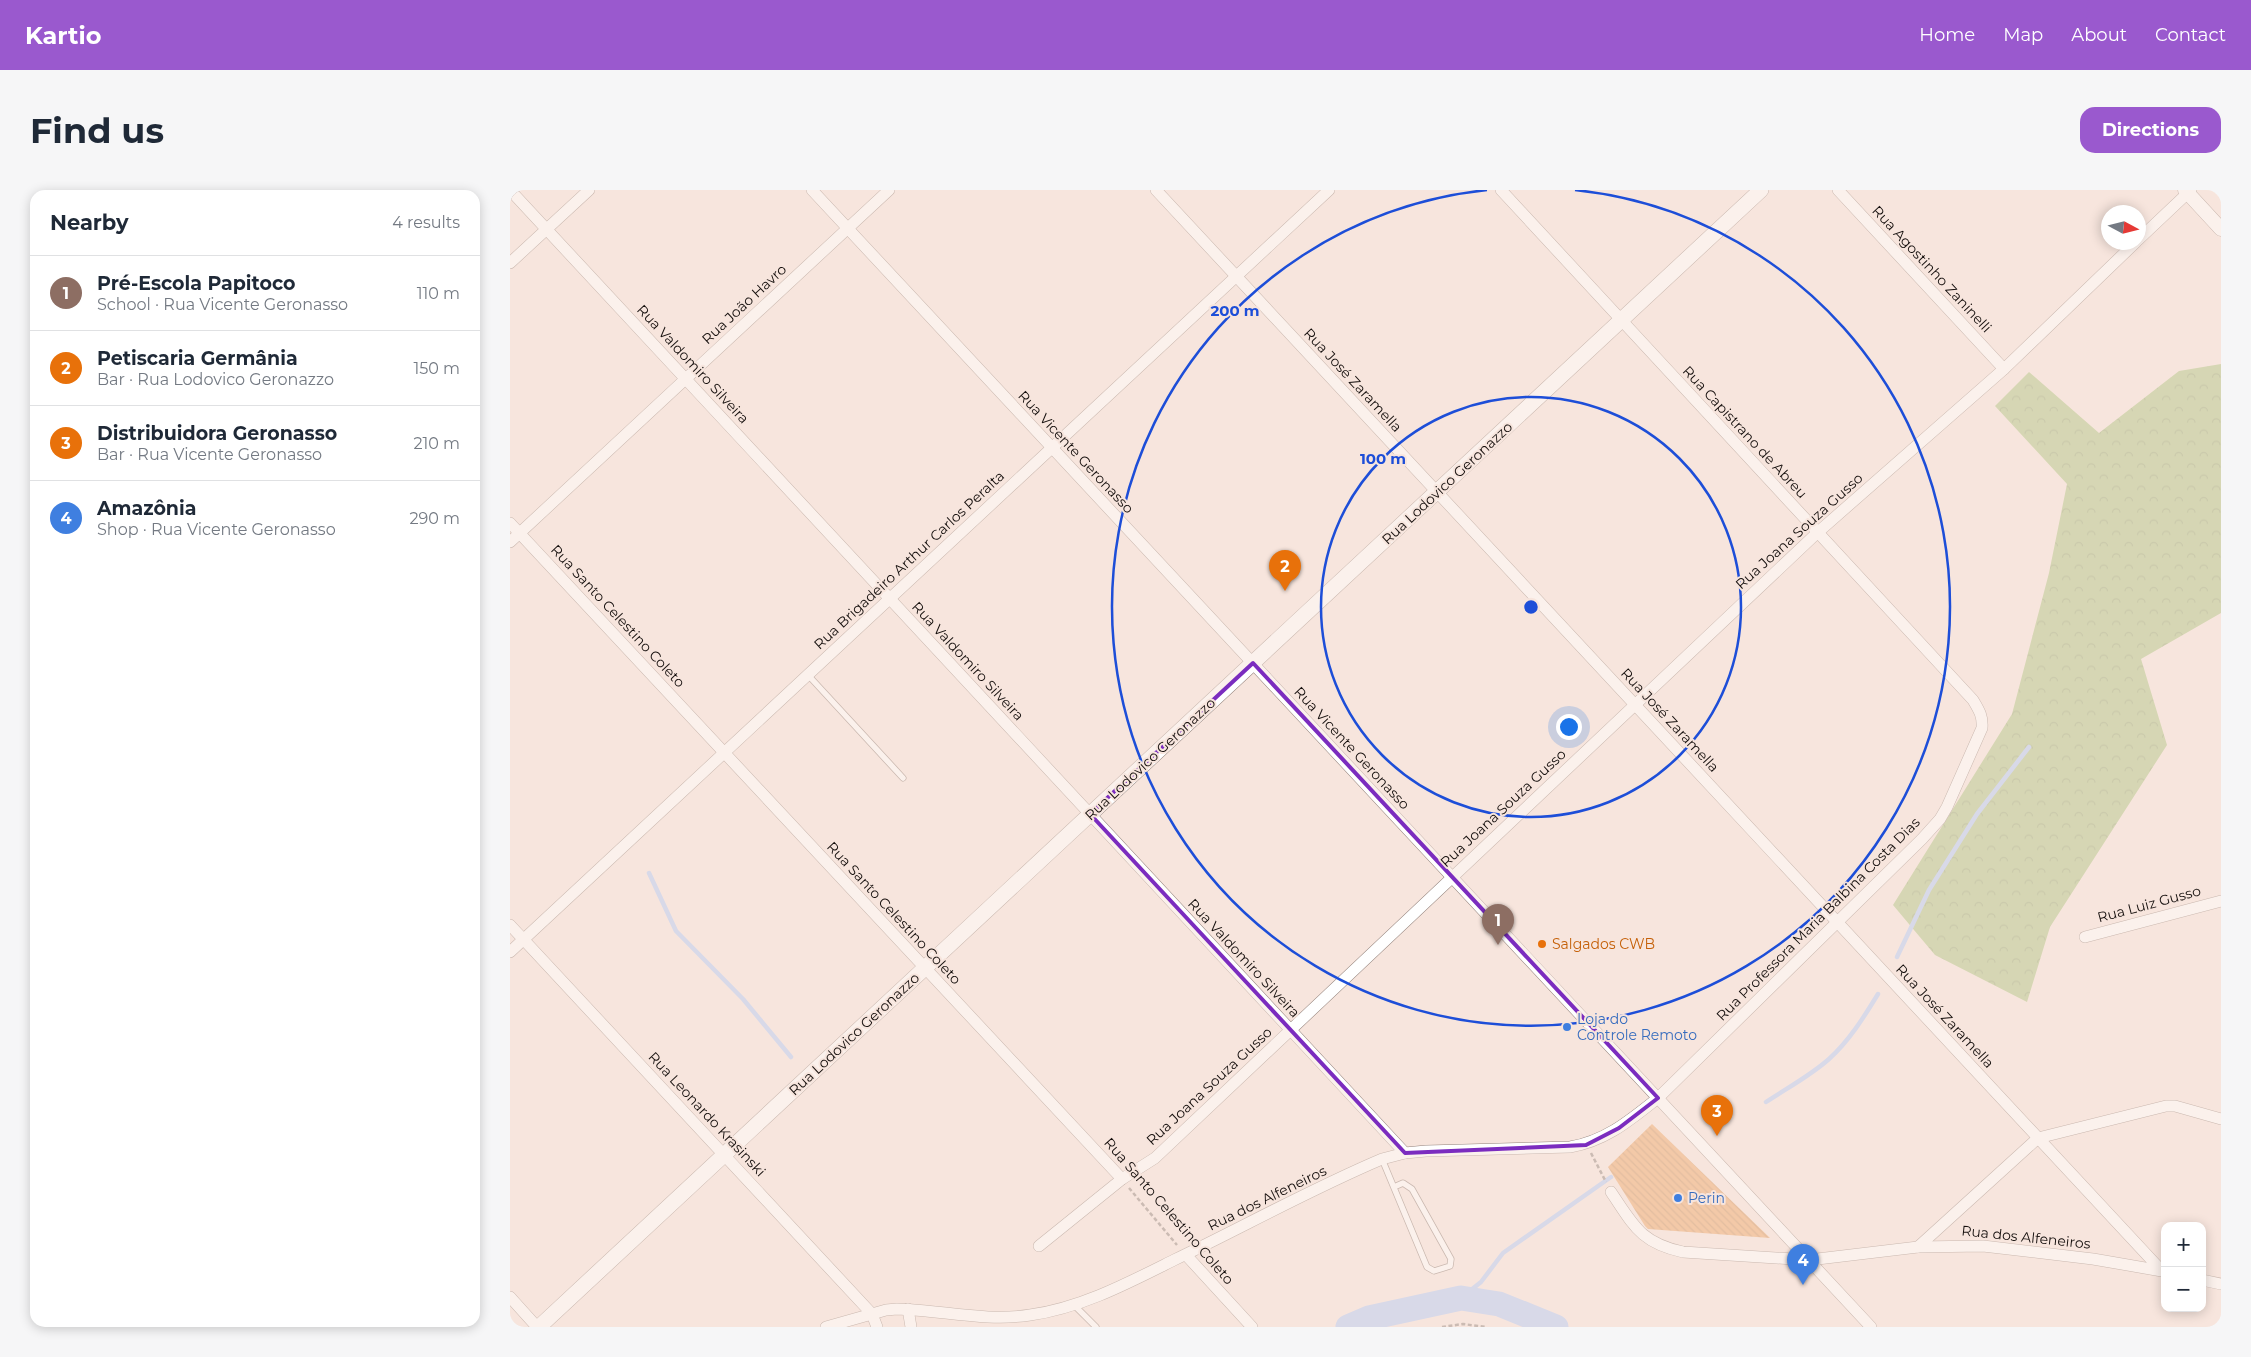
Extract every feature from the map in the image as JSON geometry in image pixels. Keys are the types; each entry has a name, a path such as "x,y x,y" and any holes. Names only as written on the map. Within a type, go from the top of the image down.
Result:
{"main road":[{"name":"Rua Lodovico Geronazzo","path":"538,1327 1761,190"}],"street":[{"name":"Rua Valdomiro Silveira","path":"510,190 1405,1153"},
{"path":"510,263 589,190"},
{"name":"Rua Vicente Geronasso","path":"812,190 1871,1327"},
{"name":"Rua João Havro","path":"510,542 889,190"},
{"name":"Rua José Zaramella","path":"1156,190 2161,1269"},
{"name":"Rua Brigadeiro Arthur Carlos Peralta","path":"510,952 1329,190"},
{"name":"Rua Capistrano de Abreu","path":"1501,190 1973,700 1980,710 1982,720"},
{"name":"Rua Agostinho Zaninelli","path":"1838,190 2004,368"},
{"path":"2188,191 2221,229"},
{"name":"Rua Joana Souza Gusso","path":"2146,232 2188,191"},
{"name":"Rua Joana Souza Gusso","path":"1040,1246 1122,1179 1155,1158 1818,533 2004,368 2128,250"},
{"name":"Rua Santo Celestino Coleto","path":"510,523 1122,1179"},
{"name":"Rua Professora Maria Balbina Costa Dias","path":"1586,1145 1619,1128 1658,1098 1922,840 1940,819 1978,739 1982,720"},
{"name":"Rua Luiz Gusso","path":"2085,937 2221,901"},
{"name":"Rua Leonardo Krasinski","path":"510,925 872,1314 877,1327"},
{"path":"1918,1248 2038,1138 2166,1106 2175,1106 2221,1119"},
{"name":"Rua dos Alfeneiros","path":"826,1327 886,1310 1028,1316 1074,1305 1128,1283 1382,1159 1405,1153 1586,1145"},
{"name":"Rua dos Alfeneiros","path":"1611,1192 1639,1231 1648,1240 1663,1248 1700,1254 1809,1260 1955,1245 2009,1248 2102,1260 2161,1271"},
{"name":"Rua Santo Celestino Coleto","path":"1186,1255 1252,1327"},
{"path":"2206,1281 2221,1284"},
{"path":"510,1298 538,1327"},
{"path":"908,1310 911,1327"}],"lane":[{"path":"808,675 903,778"},
{"path":"1382,1159 1427,1267 1434,1271 1450,1266 1450,1259 1412,1189 1403,1183 1394,1187"},
{"path":"1074,1305 1096,1327"}],"path":[{"path":"1586,1145 1598,1168"},
{"name":"Rua Santo Celestino Coleto","path":"1122,1179 1186,1255"},
{"path":"1442,1327 1463,1324 1486,1327"}],"highlighted area":[{"path":"1253,663 1658,1098 1619,1128 1586,1145 1405,1153 1090,814"}],"green space":[{"path":"2221,364 2221,613 2141,659 2167,745 2050,927 2027,1002 1935,955 1893,905 2012,714 2049,573 2067,484 1995,406 2029,372 2099,433 2179,371"}],"building":[{"name":"Perin","path":"1652,1124 1770,1238 1648,1229 1608,1167"}],"waterway":[{"path":"1897,957 1929,890 1977,814 2029,747"},
{"path":"649,873 676,931 743,999 791,1057"},
{"path":"1766,1102 1829,1059 1850,1037 1878,994"},
{"path":"1461,1298 1481,1282 1503,1253 1611,1177"},
{"path":"1348,1327 1369,1318 1461,1298 1499,1304 1556,1327"}],"place":[{"name":"Petiscaria Germânia","path":"1285,591"},
{"name":"Salgados CWB","path":"1542,944"},
{"name":"Pré-Escola Papitoco","path":"1498,945"},
{"name":"Loja do Controle Remoto","path":"1567,1027"},
{"name":"Distribuidora Geronasso","path":"1717,1136"},
{"name":"Perin","path":"1678,1198"},
{"name":"Amazônia","path":"1803,1285"}]}
